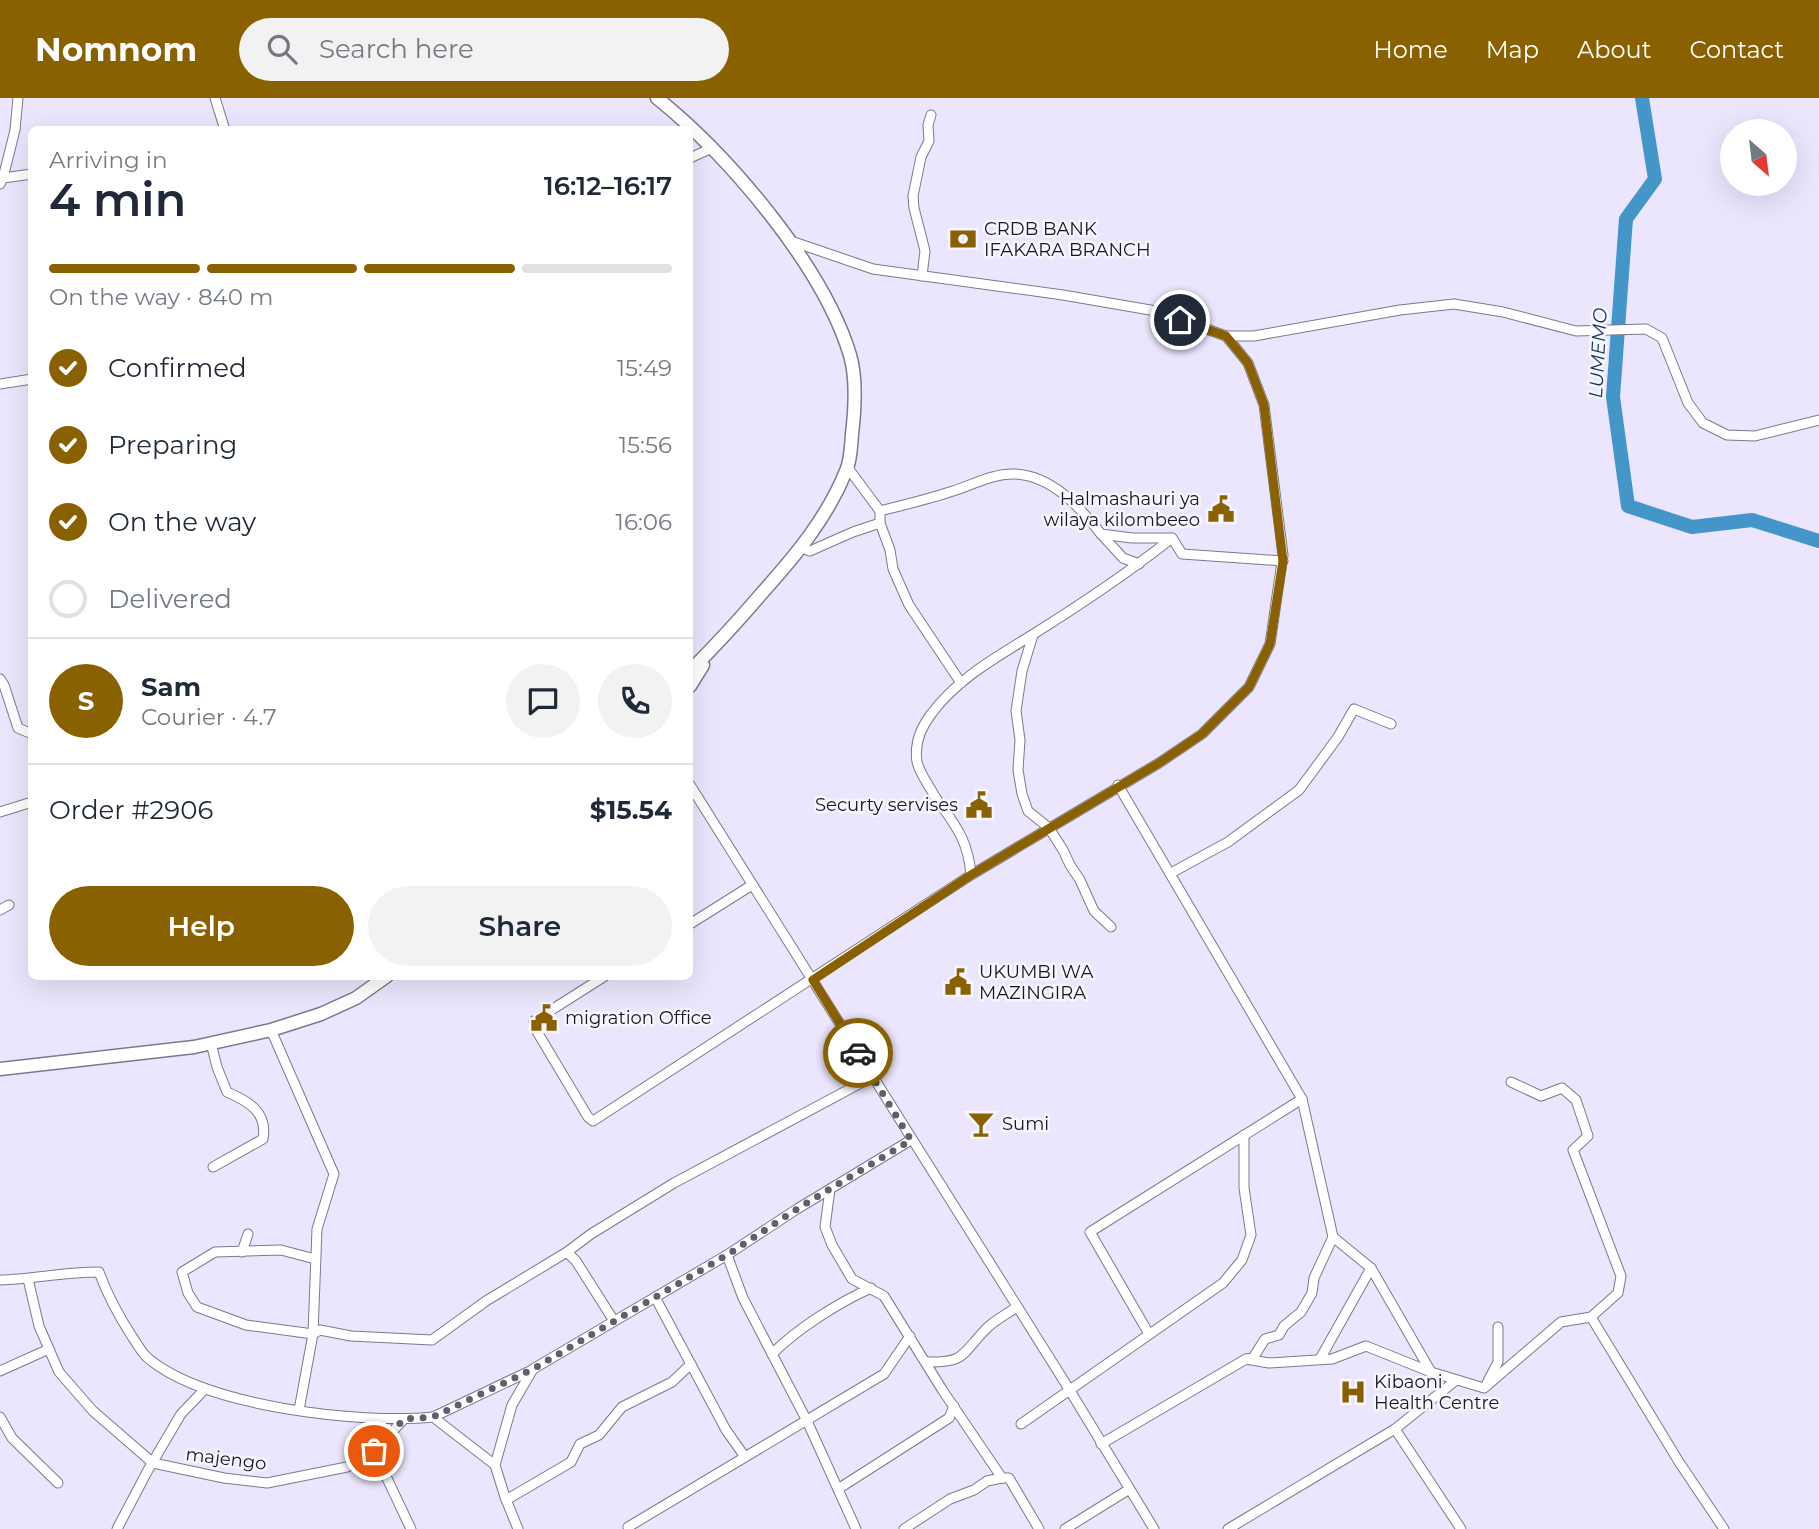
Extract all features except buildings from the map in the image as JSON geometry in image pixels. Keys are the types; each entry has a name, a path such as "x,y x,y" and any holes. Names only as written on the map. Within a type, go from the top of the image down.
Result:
{"main road":[{"path":"657,98 691,126"},
{"path":"693,128 791,241 828,302 850,356 855,396 848,468 826,512 803,548 693,668"},
{"path":"693,681 717,645"},
{"path":"0,1069 211,1043 271,1030 321,1014 356,998 381,980"}],"street":[{"path":"18,98 15,130 1,181 28,175"},
{"path":"215,98 224,126"},
{"path":"922,276 925,251 914,208 914,196 921,157 929,141 928,125 931,115"},
{"path":"693,157 712,148"},
{"path":"791,241 873,269 1063,295 1156,311 1226,336 1266,334 1400,310 1454,304 1503,312 1576,331 1646,329 1662,338 1688,404 1703,423 1727,435 1755,436 1819,420"},
{"path":"599,980 534,1021 536,1030 588,1117 593,1121 971,875 1159,763 1202,734 1249,687 1270,644 1283,561 1264,405 1248,363 1226,336"},
{"path":"0,384 28,380"},
{"path":"848,468 880,511 880,523 890,550 897,583 961,683"},
{"path":"880,511 951,492 986,479 1014,474 1038,479 1072,500 1123,558 1139,564"},
{"path":"803,548 810,551 880,523"},
{"path":"1101,534 1132,538 1172,538"},
{"path":"1172,538 1182,554 1283,561"},
{"path":"971,875 969,852 961,835 923,778 918,762 917,741 922,727 933,711 961,683 1000,654 1139,564 1172,538"},
{"path":"1033,635 1027,652 1016,711 1020,740 1018,770 1022,794 1028,811 1049,828 1080,880 1094,911 1111,927"},
{"path":"0,667 0,678 18,728 28,732"},
{"path":"1171,873 1228,842 1299,790 1338,737 1354,709 1391,724"},
{"path":"1101,1444 1246,1359 1254,1357 1265,1339 1279,1335 1284,1326 1301,1312 1333,1237 1302,1099 1118,785"},
{"path":"693,790 1154,1529"},
{"path":"0,812 28,803"},
{"path":"693,922 752,885"},
{"path":"271,1030 334,1174 317,1229 313,1334 299,1410"},
{"path":"211,1043 227,1092 248,1101 265,1128 263,1139 213,1167"},
{"path":"315,1259 281,1250 215,1252 183,1272 188,1293 197,1307 246,1325 313,1334 320,1330 351,1336 432,1340 486,1301 674,1184 872,1077"},
{"path":"1485,1388 1561,1322 1591,1317 1618,1293 1621,1276 1573,1150 1588,1136 1576,1100 1562,1088 1541,1096 1511,1082"},
{"path":"1149,1334 1090,1232 1302,1099"},
{"path":"1021,1424 1223,1283 1242,1260 1251,1235 1244,1188 1244,1135"},
{"path":"0,1280 99,1272 111,1305 147,1358 183,1381 205,1390 299,1410 374,1419 433,1417 533,1369 727,1255 911,1140"},
{"path":"830,1189 825,1227 852,1279 884,1296 1002,1478"},
{"path":"243,1252 248,1234"},
{"path":"1333,1237 1371,1268 1431,1372"},
{"path":"567,1252 576,1261 614,1321"},
{"path":"727,1255 743,1298 807,1421 856,1529"},
{"path":"1320,1359 1371,1268"},
{"path":"28,1279 39,1325 59,1371 93,1411 153,1463"},
{"path":"856,1281 856,1295"},
{"path":"772,1354 805,1326 872,1288"},
{"path":"655,1297 726,1430 745,1457"},
{"path":"926,1362 953,1362 968,1351 987,1328 1017,1307"},
{"path":"1591,1317 1679,1462 1724,1529"},
{"path":"1485,1388 1498,1362 1498,1327"},
{"path":"629,1529 628,1527 884,1374 910,1336"},
{"path":"1246,1359 1269,1363 1332,1359 1366,1346 1455,1381 1485,1388"},
{"path":"0,1371 49,1349"},
{"path":"506,1500 571,1462 580,1444 598,1436 622,1407 672,1382 691,1364"},
{"path":"519,1529 495,1465 512,1405 533,1369"},
{"path":"1228,1529 1395,1429 1455,1381"},
{"name":"majengo","path":"117,1529 181,1414 205,1390"},
{"path":"838,1489 949,1418 954,1406"},
{"path":"0,1417 12,1438 58,1483"},
{"path":"433,1417 495,1465"},
{"path":"374,1419 374,1451 411,1529"},
{"name":"majengo","path":"153,1463 224,1478 267,1482 347,1467 374,1451 404,1419"},
{"path":"1395,1429 1461,1529"},
{"path":"904,1529 950,1499 974,1490 988,1481 1002,1478 1009,1478 1039,1529"},
{"path":"1065,1529 1128,1490"},
{"path":"1079,1520 1088,1529"}],"waterway":[{"name":"LUMEMO","path":"1642,98 1655,179 1626,219 1613,397 1628,506 1692,527 1752,520 1819,541"}],"way so far":[{"path":"374,1451 404,1419 433,1417 533,1369 727,1255 911,1140 858,1053"}],"place":[{"name":"CRDB BANK IFAKARA BRANCH","path":"963,239"},
{"name":"Halmashauri ya wilaya kilombeeo","path":"1221,509"},
{"name":"Securty servises","path":"979,805"},
{"name":"UKUMBI WA MAZINGIRA","path":"958,982"},
{"name":"migration Office","path":"544,1018"},
{"name":"Sumi","path":"981,1124"},
{"name":"Kibaoni Health Centre","path":"1353,1392"}],"route":[{"path":"858,1053 813,980 971,875 1159,763 1202,734 1249,687 1270,644 1283,555 1264,405 1248,363 1226,336 1180,320"}]}
